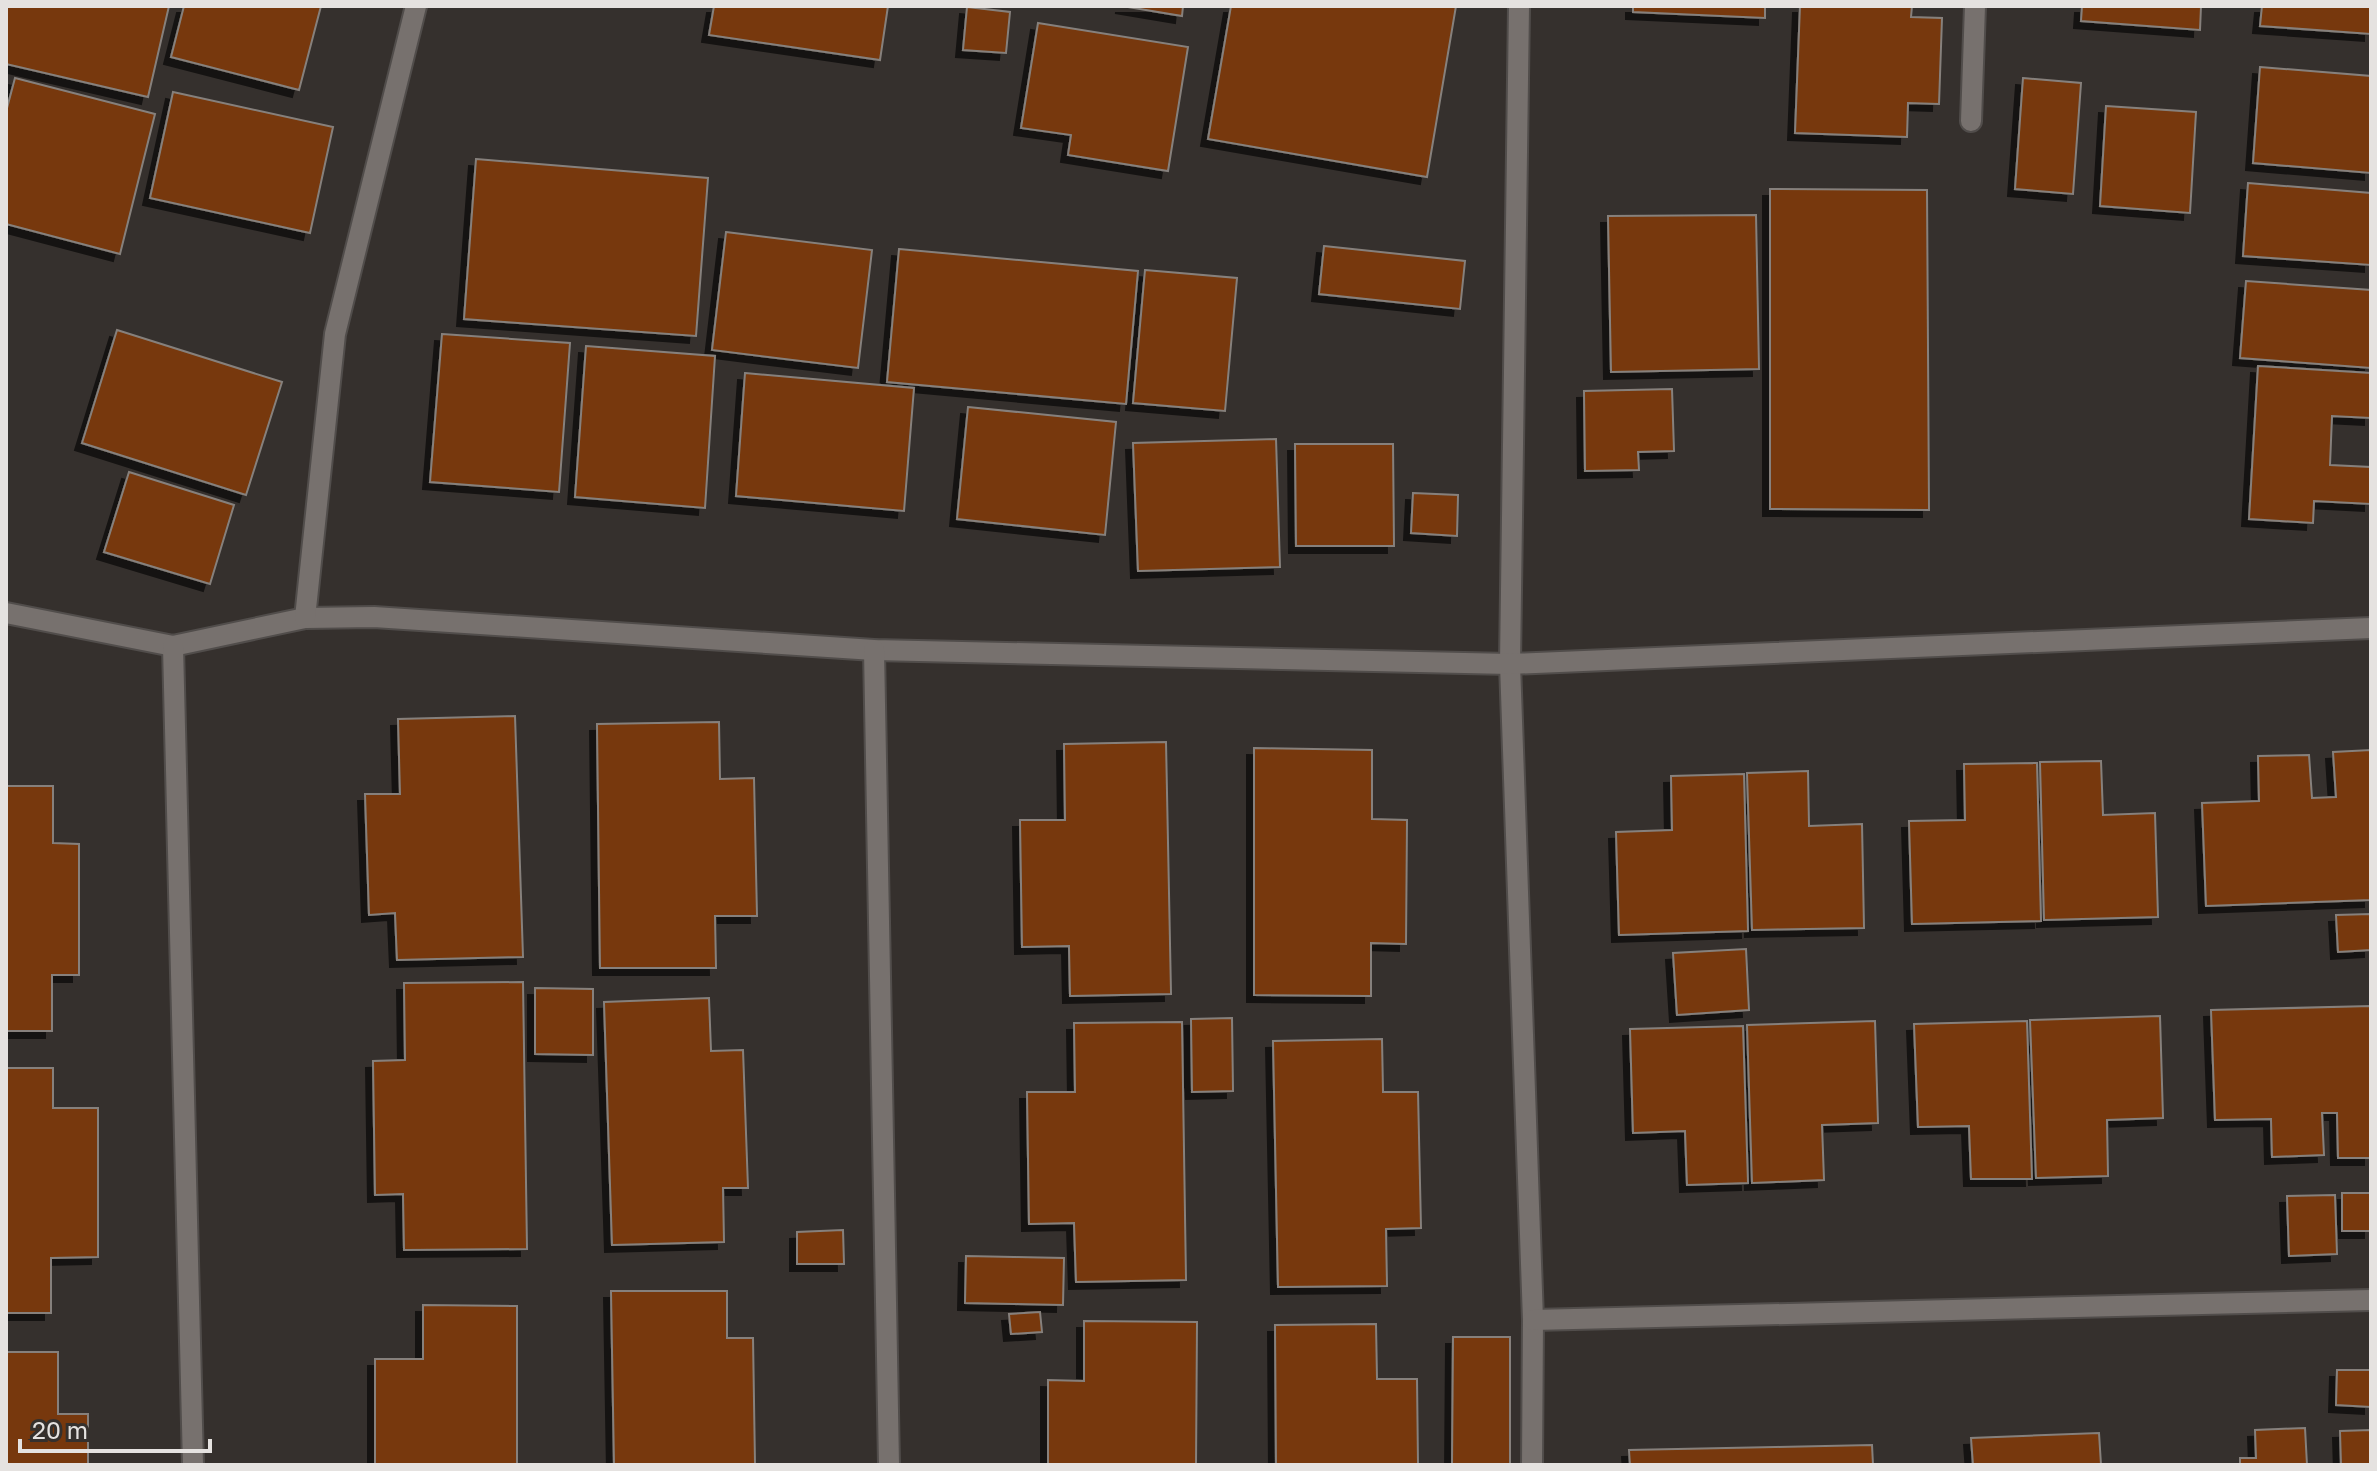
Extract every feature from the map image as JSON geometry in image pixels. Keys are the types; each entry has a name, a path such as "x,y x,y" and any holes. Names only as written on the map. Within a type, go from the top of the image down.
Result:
{"street":[{"path":"305,618 335,334 416,6"},
{"path":"1519,6 1510,664 1533,1320 1532,1465"},
{"path":"1971,121 1975,6"},
{"path":"6,613 173,646 305,618 374,617 874,650 1510,664 2371,628"},
{"path":"173,646 193,1465"},
{"path":"874,650 889,1465"},
{"path":"1533,1320 2371,1300"}],"building":[{"path":"6,6 169,6 148,97 6,64"},
{"path":"184,6 321,6 299,90 171,57"},
{"path":"714,6 888,6 880,60 709,35"},
{"path":"1122,6 1183,6 1182,16"},
{"path":"1231,6 1456,6 1427,177 1208,139"},
{"path":"1633,6 1765,6 1765,18 1633,12"},
{"path":"1800,6 1912,6 1911,17 1942,18 1939,104 1908,103 1907,137 1795,133"},
{"path":"2082,6 2201,6 2200,30 2081,21"},
{"path":"2262,6 2371,6 2371,34 2260,26"},
{"path":"967,7 1010,12 1006,53 963,50"},
{"path":"1038,23 1188,47 1168,171 1068,155 1071,135 1021,128"},
{"path":"2260,67 2371,76 2371,173 2253,163"},
{"path":"15,78 155,114 120,254 6,224 6,112"},
{"path":"2023,78 2081,83 2073,194 2015,189"},
{"path":"173,92 333,127 310,233 150,198"},
{"path":"2106,106 2196,112 2190,213 2100,206"},
{"path":"476,159 708,178 696,336 464,319"},
{"path":"2248,183 2371,193 2371,265 2243,256"},
{"path":"1770,189 1927,190 1929,510 1770,509"},
{"path":"1756,215 1759,369 1611,372 1608,216"},
{"path":"726,232 872,250 858,368 712,350"},
{"path":"1324,246 1465,261 1460,309 1319,294"},
{"path":"899,249 1138,271 1126,404 887,382"},
{"path":"1145,270 1237,278 1225,411 1133,403"},
{"path":"2246,281 2371,290 2371,368 2240,358"},
{"path":"117,330 282,382 246,495 82,443"},
{"path":"442,334 570,343 559,492 430,482"},
{"path":"586,346 715,356 705,508 575,497"},
{"path":"2258,366 2371,373 2371,418 2332,416 2330,465 2371,467 2371,504 2314,501 2313,523 2249,519"},
{"path":"745,373 914,388 904,511 736,496"},
{"path":"1672,389 1674,451 1638,452 1639,470 1585,471 1584,391"},
{"path":"968,407 1116,422 1105,535 957,519"},
{"path":"1276,439 1280,567 1138,571 1133,443"},
{"path":"1295,444 1393,444 1394,546 1296,546"},
{"path":"129,472 234,505 210,584 104,552"},
{"path":"1413,493 1458,495 1457,536 1411,533"},
{"path":"515,716 523,957 397,960 395,913 369,915 365,794 400,794 398,719"},
{"path":"719,722 720,779 754,778 757,916 715,916 716,968 600,968 597,724"},
{"path":"1166,742 1171,994 1070,996 1069,946 1022,947 1020,820 1065,820 1064,744"},
{"path":"1254,748 1372,750 1372,819 1407,820 1406,944 1371,943 1371,996 1254,995"},
{"path":"2371,750 2371,900 2206,906 2202,803 2259,801 2258,756 2309,755 2312,798 2336,797 2333,752"},
{"path":"2101,761 2103,815 2155,813 2158,917 2044,920 2040,762"},
{"path":"2037,763 2041,921 1912,924 1909,821 1965,820 1964,764"},
{"path":"1808,771 1809,826 1862,824 1864,928 1752,930 1747,773"},
{"path":"1744,774 1748,931 1619,935 1616,832 1672,830 1671,776"},
{"path":"6,786 53,786 53,843 79,844 79,975 52,975 52,1031 6,1031"},
{"path":"2371,914 2371,950 2338,952 2336,915"},
{"path":"1746,949 1749,1010 1677,1015 1673,953"},
{"path":"523,982 527,1249 404,1250 403,1194 375,1195 373,1061 405,1060 404,983"},
{"path":"535,988 593,989 593,1055 535,1054"},
{"path":"709,998 711,1051 743,1050 748,1188 723,1188 724,1242 612,1245 604,1002"},
{"path":"2371,1006 2371,1158 2338,1158 2337,1113 2322,1113 2324,1155 2272,1157 2271,1119 2215,1120 2211,1010"},
{"path":"2160,1016 2163,1118 2107,1120 2108,1176 2036,1178 2030,1020"},
{"path":"1232,1018 1233,1091 1192,1092 1191,1019"},
{"path":"1875,1021 1878,1123 1822,1125 1824,1180 1752,1183 1747,1025"},
{"path":"2027,1021 2032,1179 1971,1179 1969,1126 1918,1127 1914,1024"},
{"path":"1182,1022 1186,1280 1076,1282 1074,1223 1029,1224 1027,1092 1075,1092 1074,1023"},
{"path":"1743,1026 1748,1183 1687,1185 1685,1131 1633,1133 1630,1029"},
{"path":"1382,1039 1383,1092 1418,1092 1421,1228 1386,1229 1387,1286 1278,1287 1273,1041"},
{"path":"6,1068 53,1068 53,1108 98,1108 98,1257 51,1258 51,1313 6,1313"},
{"path":"2342,1193 2371,1193 2371,1231 2342,1231"},
{"path":"2335,1195 2337,1254 2289,1256 2287,1196"},
{"path":"843,1230 844,1264 797,1264 797,1232"},
{"path":"966,1256 1064,1258 1063,1305 965,1303"},
{"path":"611,1291 727,1291 727,1338 753,1338 755,1465 614,1465"},
{"path":"423,1305 517,1306 517,1465 375,1465 375,1359 423,1359"},
{"path":"1040,1312 1042,1332 1011,1334 1009,1314"},
{"path":"1084,1321 1197,1322 1196,1465 1048,1465 1048,1380 1084,1381"},
{"path":"1376,1324 1377,1379 1417,1379 1418,1465 1276,1465 1275,1325"},
{"path":"1453,1337 1510,1337 1510,1465 1452,1465"},
{"path":"6,1352 58,1352 58,1414 88,1414 88,1465 6,1465"},
{"path":"2337,1370 2371,1370 2371,1407 2336,1405"},
{"path":"2305,1428 2307,1465 2240,1465 2240,1458 2256,1458 2255,1430"},
{"path":"2371,1430 2371,1465 2341,1465 2340,1431"},
{"path":"2099,1433 2101,1465 1973,1465 1971,1438"},
{"path":"1872,1445 1873,1465 1630,1465 1629,1450"}]}
